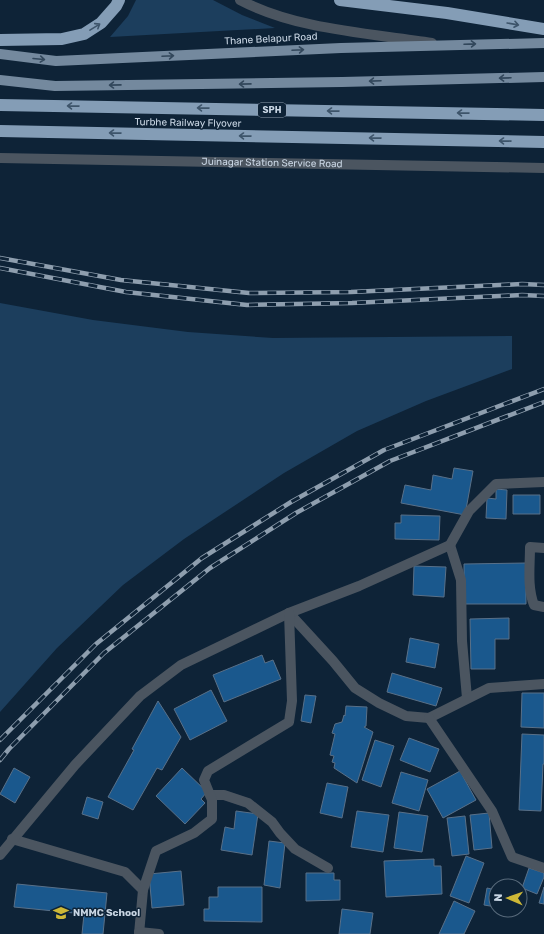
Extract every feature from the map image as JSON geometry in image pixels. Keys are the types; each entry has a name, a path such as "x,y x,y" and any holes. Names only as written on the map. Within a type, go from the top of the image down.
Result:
{"highway":[{"path":"0,40 62,39 84,34 101,24 119,0"},
{"path":"340,0 447,13 544,29"},
{"path":"409,0 447,13"},
{"name":"Turbhe Railway Flyover","path":"0,105 544,115"},
{"name":"Turbhe Railway Flyover","path":"0,131 544,142"}],"main road":[{"name":"Thane Belapur Road","path":"0,54 56,61 341,48 544,43"},
{"path":"0,80 55,86 342,82 544,77"}],"street":[{"path":"240,0 291,20 343,31 444,45"},
{"name":"Juinagar Station Service Road","path":"0,158 544,168"},
{"path":"0,855 75,765 140,696 181,664 289,612 359,586 450,545 469,511 496,484 544,482"},
{"path":"450,545 461,580 462,641 467,698"},
{"path":"544,548 530,547 530,594 534,605 544,607"},
{"path":"289,612 355,688 378,704 406,716 429,718 489,688 544,684"},
{"path":"159,934 139,933 143,890 156,851 194,833 212,819 212,800 204,780 208,770 289,722 292,701 289,612"},
{"path":"429,718 492,811 512,857 544,868"},
{"path":"210,795 224,795 248,803 272,822 280,834 295,849 328,868"},
{"path":"12,839 125,872 143,890"}],"shaded area":[{"path":"136,0 213,0 242,15 275,28 110,37 128,16"},
{"path":"0,303 93,320 188,332 273,338 512,336 512,369 426,401 357,431 284,473 184,539 123,585 57,648 0,712"}],"building":[{"path":"454,468 473,471 465,515 401,503 405,485 431,490 433,475 452,479"},
{"path":"496,489 507,490 506,519 486,518 487,498 496,499"},
{"path":"513,495 540,495 540,514 513,514"},
{"path":"401,515 440,516 439,540 395,539 395,523 401,523"},
{"path":"526,563 526,604 464,604 464,564"},
{"path":"414,566 446,567 444,597 413,595"},
{"path":"509,618 509,639 495,639 495,669 471,669 470,619"},
{"path":"410,638 439,644 435,668 406,662"},
{"path":"262,655 265,663 273,660 281,679 224,702 213,675"},
{"path":"392,673 442,688 436,706 387,692"},
{"path":"211,690 227,721 190,740 174,709"},
{"path":"522,693 544,693 544,728 521,727"},
{"path":"305,695 316,696 311,723 301,721"},
{"path":"158,701 181,737 162,770 157,768 133,810 108,797 134,750 132,749"},
{"path":"346,706 367,707 366,726 364,727 373,732 357,783 334,768 335,763 332,762 334,756 330,755 335,734 332,733 335,724 342,722 344,715 345,716"},
{"path":"522,734 544,735 541,811 519,810"},
{"path":"409,738 439,749 430,772 400,760"},
{"path":"375,740 394,746 381,787 362,780"},
{"path":"14,768 30,777 15,803 0,794"},
{"path":"182,768 207,792 201,799 205,803 185,824 156,796"},
{"path":"460,771 476,800 443,818 427,789"},
{"path":"401,772 428,780 419,811 392,803"},
{"path":"327,783 348,787 342,818 320,813"},
{"path":"87,797 103,802 98,819 82,814"},
{"path":"236,811 258,814 252,855 221,850 225,827 234,829"},
{"path":"357,811 389,815 383,852 351,847"},
{"path":"399,812 428,816 422,852 394,848"},
{"path":"489,813 492,848 474,850 470,815"},
{"path":"465,816 469,854 452,856 447,818"},
{"path":"269,841 285,843 280,888 264,885"},
{"path":"466,856 484,863 469,903 450,896"},
{"path":"434,859 434,866 441,866 442,894 386,897 384,861"},
{"path":"529,868 544,873 544,877 537,894 528,890 528,878 526,878"},
{"path":"181,871 184,905 152,908 149,874"},
{"path":"306,873 334,873 334,880 340,880 340,900 306,901"},
{"path":"17,884 107,893 103,934 82,934 84,914 14,907"},
{"path":"218,887 262,887 262,922 204,921 204,909 209,909 209,897 218,897"},
{"path":"544,887 544,904 539,903"},
{"path":"487,888 488,906 484,905"},
{"path":"454,901 475,911 464,934 439,934"},
{"path":"342,909 373,913 370,934 339,934"}],"railway":[{"path":"0,258 121,280 249,293 351,292 522,284 544,285"},
{"path":"0,268 126,292 247,305 352,303 522,295 544,296"},
{"path":"0,740 96,644 202,558 291,502 384,450 544,389"},
{"path":"0,760 9,749 104,653 210,568 296,513 390,461 544,402"}],"place":[{"name":"NMMC School","path":"61,913"}]}
